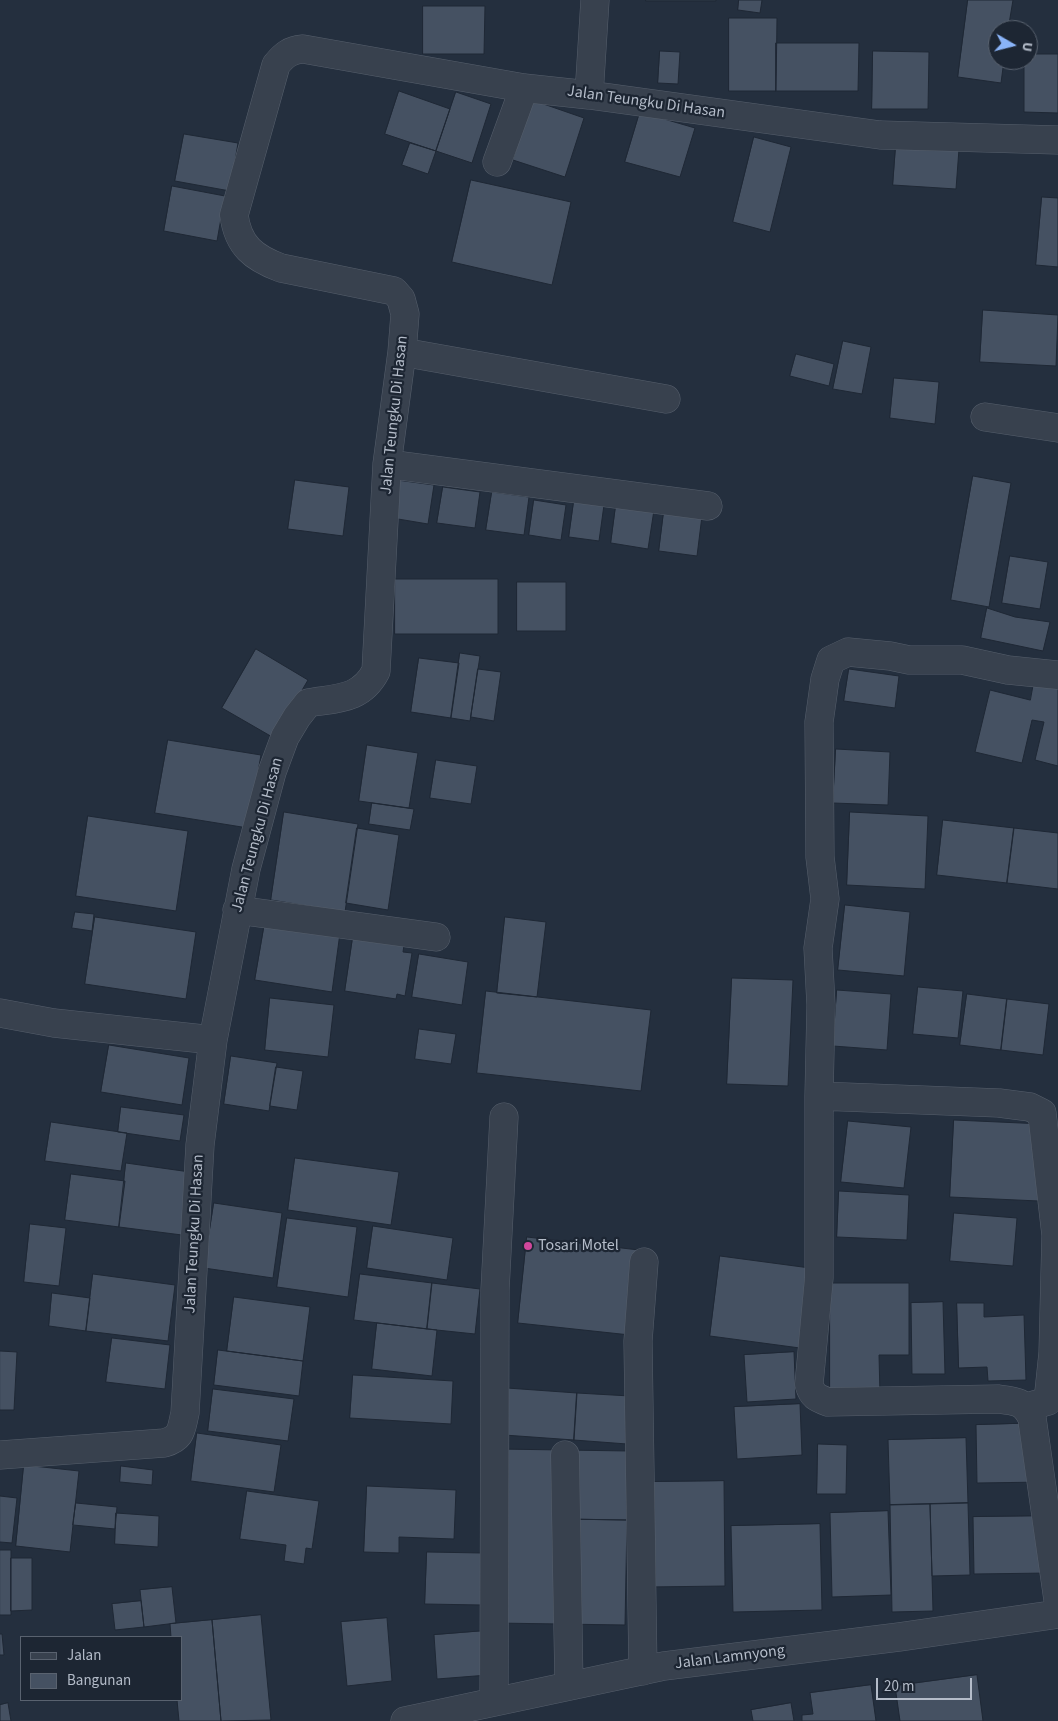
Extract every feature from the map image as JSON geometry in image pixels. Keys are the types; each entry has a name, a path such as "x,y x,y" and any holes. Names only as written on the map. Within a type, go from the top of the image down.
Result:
{"street":[{"path":"589,95 595,0"},
{"name":"Jalan Teungku Di Hasan","path":"0,1455 164,1443 174,1440 180,1434 185,1413 200,1146 213,1040 246,869 272,772 285,737 296,718 308,702 349,696 360,691 371,681 376,671 387,464 402,352 405,314 401,299 394,291 281,268 254,255 241,240 235,226 234,215 276,65 285,54 303,49 524,88 589,95 880,135 1058,140"},
{"path":"497,162 524,88"},
{"path":"402,352 666,399"},
{"path":"985,417 1058,428"},
{"path":"387,464 708,506"},
{"path":"1058,675 1008,670 962,660 909,660 848,652 831,660 825,679 819,722 820,857 825,899 818,948 821,1005 818,1096 819,1278 809,1384 811,1392 815,1397 828,1402 998,1399 1015,1401 1027,1407 1032,1418 1058,1600"},
{"path":"237,910 436,937"},
{"path":"0,1013 54,1023 213,1040"},
{"path":"818,1096 999,1103 1030,1107 1042,1113 1056,1235 1053,1353 1048,1401 1027,1407"},
{"path":"494,1701 495,1290 504,1116"},
{"path":"643,1671 638,1341 644,1262"},
{"path":"565,1455 568,1686"},
{"name":"Jalan Lamnyong","path":"405,1721 664,1666 898,1637 1058,1614"}],"building":[{"path":"716,0 716,1 646,1"},
{"path":"739,0 762,0 760,13 738,10"},
{"path":"968,0 1013,0 1010,20 988,20 988,70 1003,70 1001,83 958,77"},
{"path":"423,6 485,6 484,54 423,54"},
{"path":"729,18 777,18 776,91 729,91"},
{"path":"776,43 859,43 858,91 776,91"},
{"path":"660,51 680,52 678,84 658,83"},
{"path":"873,51 929,52 928,109 872,109"},
{"path":"1038,54 1058,54 1058,113 1024,112 1024,70 1038,70"},
{"path":"399,91 450,109 436,151 385,134"},
{"path":"456,92 491,104 472,163 436,151"},
{"path":"532,100 584,118 565,177 513,160"},
{"path":"640,112 695,128 680,177 625,162"},
{"path":"184,134 238,143 230,191 175,181"},
{"path":"754,137 791,147 770,232 733,222"},
{"path":"410,143 436,151 428,174 402,165"},
{"path":"896,145 959,149 956,189 893,185"},
{"path":"471,180 571,202 552,285 452,262"},
{"path":"172,186 225,196 217,241 164,231"},
{"path":"1042,197 1058,198 1058,267 1036,265"},
{"path":"983,310 1058,315 1056,366 980,362"},
{"path":"843,341 871,347 862,394 833,389"},
{"path":"796,354 834,364 829,386 790,376"},
{"path":"894,378 939,382 935,424 890,418"},
{"path":"973,476 1011,483 989,607 951,600"},
{"path":"295,480 349,487 343,536 288,529"},
{"path":"397,480 434,485 428,524 392,518"},
{"path":"443,487 480,492 475,528 437,523"},
{"path":"492,492 529,497 524,535 486,530"},
{"path":"534,500 566,505 561,540 529,535"},
{"path":"574,501 604,505 599,541 569,537"},
{"path":"616,505 654,510 648,549 611,543"},
{"path":"664,511 702,516 697,556 659,551"},
{"path":"1010,556 1048,562 1040,609 1002,603"},
{"path":"395,579 498,579 498,634 395,634"},
{"path":"517,582 566,582 566,631 517,631"},
{"path":"987,608 1015,617 1050,622 1043,651 981,638"},
{"path":"256,649 308,680 274,738 222,708"},
{"path":"460,653 480,656 470,721 451,718"},
{"path":"419,658 459,663 451,718 411,712"},
{"path":"478,669 501,672 494,721 471,717"},
{"path":"849,669 899,676 895,708 844,701"},
{"path":"1034,682 1058,688 1058,766 1035,760 1044,722 1032,720 1022,763 975,752 990,690 1030,700"},
{"path":"168,740 261,755 248,828 155,813"},
{"path":"367,745 418,753 409,808 359,801"},
{"path":"836,749 890,752 888,805 833,803"},
{"path":"436,760 477,766 471,804 430,798"},
{"path":"372,803 414,809 410,830 369,824"},
{"path":"284,812 358,824 345,912 271,900"},
{"path":"850,812 928,816 925,889 847,885"},
{"path":"88,816 188,831 176,911 76,896"},
{"path":"943,820 1014,828 1007,883 937,875"},
{"path":"357,828 399,835 388,910 346,903"},
{"path":"1014,828 1058,833 1058,889 1007,883"},
{"path":"845,905 910,912 904,976 838,970"},
{"path":"75,912 94,914 92,931 72,928"},
{"path":"95,917 196,932 186,999 85,984"},
{"path":"505,917 546,922 537,997 497,993"},
{"path":"265,922 340,933 332,992 255,980"},
{"path":"353,937 404,945 403,952 412,953 405,996 397,994 396,999 345,991"},
{"path":"419,954 468,962 462,1005 412,997"},
{"path":"732,978 793,980 788,1086 727,1084"},
{"path":"918,987 963,991 958,1038 913,1034"},
{"path":"837,990 891,994 887,1050 833,1046"},
{"path":"486,991 651,1010 641,1091 477,1073"},
{"path":"967,994 1007,999 1001,1050 960,1045"},
{"path":"270,998 334,1005 328,1057 265,1050"},
{"path":"1007,999 1049,1004 1043,1055 1001,1050"},
{"path":"419,1029 456,1034 451,1064 415,1059"},
{"path":"109,1045 189,1058 182,1105 101,1092"},
{"path":"231,1056 277,1063 269,1111 224,1104"},
{"path":"276,1067 303,1071 297,1110 270,1106"},
{"path":"121,1107 184,1115 180,1141 118,1132"},
{"path":"954,1120 1043,1124 1039,1201 950,1197"},
{"path":"848,1121 911,1127 904,1188 841,1182"},
{"path":"51,1122 127,1133 121,1171 45,1161"},
{"path":"295,1158 399,1172 391,1225 288,1210"},
{"path":"126,1163 190,1172 182,1235 119,1227"},
{"path":"71,1174 125,1181 119,1227 65,1220"},
{"path":"839,1191 909,1195 907,1240 837,1237"},
{"path":"214,1203 282,1213 273,1278 204,1268"},
{"path":"954,1213 1017,1218 1013,1266 950,1261"},
{"path":"287,1218 357,1227 348,1297 277,1287"},
{"path":"30,1224 66,1228 59,1286 24,1282"},
{"path":"373,1226 453,1238 447,1280 367,1268"},
{"path":"527,1237 639,1250 630,1335 518,1323"},
{"path":"720,1256 810,1268 800,1348 710,1336"},
{"path":"93,1274 175,1285 168,1341 86,1331"},
{"path":"360,1274 432,1283 427,1329 354,1320"},
{"path":"432,1283 480,1289 475,1334 427,1329"},
{"path":"830,1283 909,1283 909,1355 879,1355 880,1395 830,1395"},
{"path":"52,1293 90,1298 86,1331 49,1326"},
{"path":"234,1297 310,1307 303,1361 227,1351"},
{"path":"943,1302 945,1374 912,1374 911,1303"},
{"path":"957,1303 984,1303 984,1317 1024,1315 1026,1380 988,1381 987,1367 959,1368"},
{"path":"377,1323 437,1330 432,1376 372,1369"},
{"path":"112,1338 170,1345 165,1389 106,1382"},
{"path":"218,1350 303,1361 299,1396 214,1385"},
{"path":"0,1351 17,1352 14,1410 0,1410"},
{"path":"794,1352 796,1399 747,1402 744,1355"},
{"path":"353,1375 453,1381 451,1424 350,1418"},
{"path":"507,1388 577,1393 574,1440 504,1435"},
{"path":"213,1389 294,1399 288,1441 208,1431"},
{"path":"577,1393 630,1396 627,1444 574,1440"},
{"path":"800,1404 802,1455 737,1459 734,1407"},
{"path":"1043,1423 1044,1482 977,1483 976,1425"},
{"path":"197,1433 281,1445 274,1492 191,1481"},
{"path":"966,1438 968,1503 890,1505 888,1440"},
{"path":"818,1444 847,1445 846,1494 817,1494"},
{"path":"498,1449 563,1450 560,1624 495,1623"},
{"path":"563,1450 629,1451 627,1520 562,1519"},
{"path":"24,1465 79,1471 70,1552 16,1546"},
{"path":"121,1466 153,1470 152,1485 120,1482"},
{"path":"724,1481 725,1586 648,1587 647,1482"},
{"path":"367,1486 456,1490 454,1539 399,1537 399,1553 364,1552"},
{"path":"247,1491 319,1501 312,1549 306,1548 304,1564 284,1561 286,1545 240,1539"},
{"path":"0,1496 17,1498 12,1543 0,1542"},
{"path":"76,1503 117,1507 115,1529 73,1525"},
{"path":"968,1503 970,1575 932,1576 930,1504"},
{"path":"930,1504 933,1611 892,1612 890,1505"},
{"path":"888,1511 891,1595 832,1597 830,1513"},
{"path":"116,1513 159,1516 158,1547 115,1544"},
{"path":"1046,1516 1048,1573 974,1574 973,1517"},
{"path":"562,1519 627,1520 625,1625 560,1624"},
{"path":"820,1524 822,1610 733,1612 731,1526"},
{"path":"0,1550 11,1550 11,1615 0,1615"},
{"path":"427,1552 482,1553 481,1605 425,1604"},
{"path":"11,1558 32,1558 32,1610 11,1611"},
{"path":"172,1587 176,1623 144,1627 140,1590"},
{"path":"141,1601 144,1627 115,1630 112,1604"},
{"path":"261,1615 271,1720 221,1721 212,1620"},
{"path":"387,1618 392,1681 347,1686 341,1622"},
{"path":"212,1620 221,1721 179,1721 177,1701 182,1701 182,1636 171,1636 170,1624"},
{"path":"484,1631 488,1675 437,1679 434,1635"},
{"path":"0,1634 2,1634 4,1655 0,1655"},
{"path":"977,1675 983,1721 900,1721 895,1686"},
{"path":"871,1685 876,1721 802,1721 802,1715 813,1714 810,1693"},
{"path":"8,1703 11,1721 0,1721 0,1705"},
{"path":"791,1703 794,1721 753,1721 751,1710"}],"place":[{"name":"Tosari Motel","path":"528,1246"}]}
